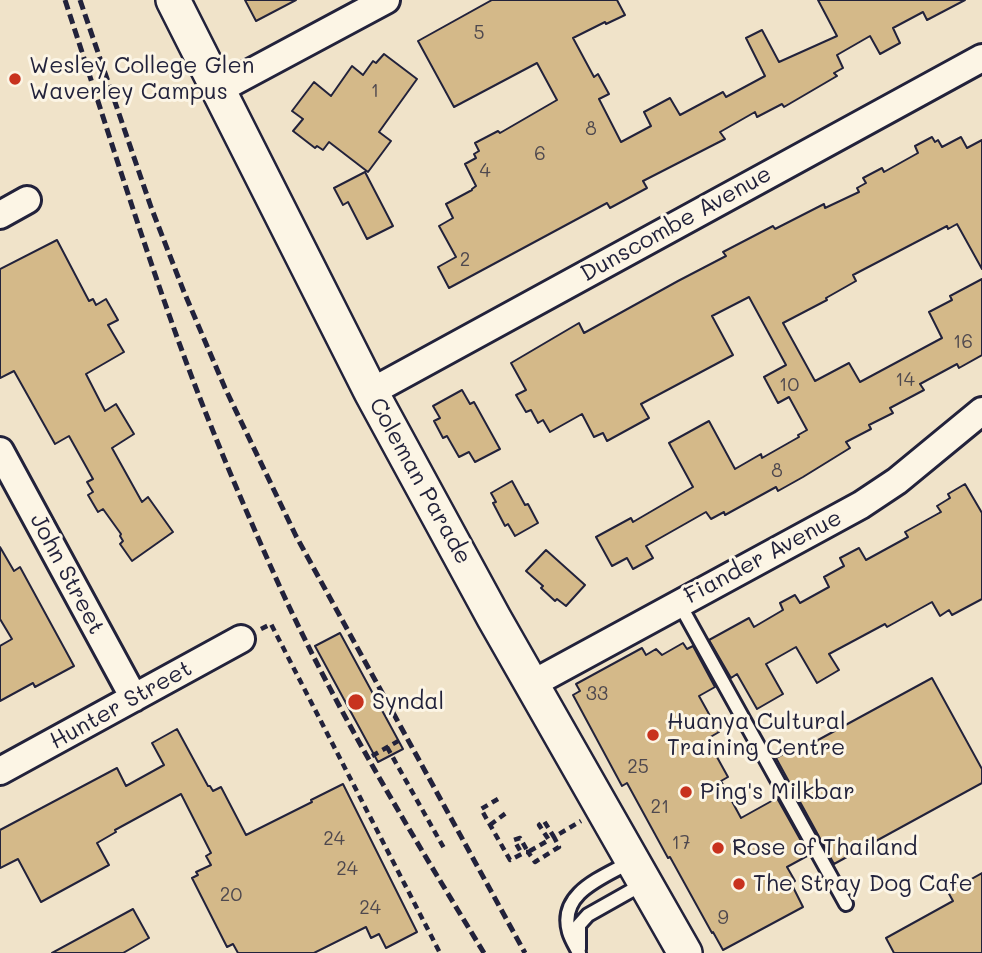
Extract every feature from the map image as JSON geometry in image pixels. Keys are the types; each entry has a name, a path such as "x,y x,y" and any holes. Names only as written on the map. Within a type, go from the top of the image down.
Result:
{"street":[{"name":"Coleman Parade","path":"173,0 371,392 532,684 685,953"},
{"path":"218,90 386,0"},
{"name":"Dunscombe Avenue","path":"371,392 982,58"},
{"path":"0,215 27,200"},
{"name":"Fiander Avenue","path":"532,684 861,505 897,481 982,411"},
{"name":"John Street","path":"0,451 134,698"},
{"name":"Hunter Street","path":"0,771 241,639"}],"lane":[{"path":"679,603 846,904"},
{"path":"638,872 579,925 579,953 569,932 568,912 578,892 638,872"}],"path":[{"path":"241,639 271,624 440,953"},
{"path":"372,755 400,740"},
{"path":"387,747 445,850"},
{"path":"498,799 481,809 510,860 602,808"},
{"path":"490,825 506,813"},
{"path":"525,853 535,862 559,847 551,838"}],"building":[{"path":"245,0 296,0 256,21"},
{"path":"492,0 617,0 625,15 573,38 594,77 598,74 609,94 599,99 621,142 651,126 644,112 670,98 680,115 723,92 726,97 765,76 746,38 762,30 779,62 837,36 818,0 965,0 927,20 923,12 893,28 900,43 880,54 870,36 837,55 843,68 834,73 837,76 784,107 782,104 757,117 755,112 720,132 725,139 643,181 647,188 610,208 607,203 449,288 438,267 456,257 439,226 453,218 446,204 476,186 465,164 476,158 474,154 479,151 475,143 498,131 500,133 557,100 537,63 454,107 418,41"},
{"path":"384,54 417,79 379,132 391,141 368,172 329,142 323,150 317,146 315,148 293,131 303,119 292,111 314,82 331,96 352,66 363,75 373,61 376,63"},
{"path":"932,137 935,142 938,140 942,147 961,137 967,148 982,140 982,269 957,224 948,229 947,226 853,275 856,281 783,323 815,381 849,363 860,382 942,338 929,312 952,300 950,296 982,279 982,355 959,368 957,364 920,384 924,390 890,408 893,413 869,425 871,429 846,442 850,448 803,477 778,491 776,487 725,515 724,512 711,519 706,512 646,546 653,558 633,569 627,558 612,566 596,537 631,518 633,522 693,487 669,443 709,421 735,469 761,454 762,458 807,430 789,397 778,403 764,377 786,365 749,297 712,316 733,355 641,404 649,418 607,441 603,433 594,437 582,414 550,432 543,420 538,423 531,410 526,412 516,395 526,390 511,363 579,323 584,333 726,256 723,252 773,226 775,229 824,204 825,208 859,192 857,188 866,183 863,178 882,168 884,172 918,153 915,146"},
{"path":"365,172 393,226 367,239 348,202 343,205 334,188"},
{"path":"57,240 89,301 93,299 96,305 106,299 118,320 108,325 124,352 86,374 105,411 116,404 134,434 112,448 142,502 148,497 173,532 132,561 120,544 123,541 121,534 103,509 98,512 88,495 93,492 87,482 93,479 69,436 55,444 14,371 0,378 0,269"},
{"path":"462,390 470,404 474,402 500,449 475,462 469,452 459,457 447,436 443,438 434,421 440,418 433,406"},
{"path":"512,481 538,523 515,536 508,524 505,526 491,493"},
{"path":"965,484 982,513 982,599 952,615 949,610 940,616 932,602 887,627 885,624 829,654 839,670 817,683 796,647 766,664 783,694 757,709 737,674 731,678 709,640 749,618 754,627 783,610 780,603 795,595 800,603 829,587 824,577 844,566 840,558 859,548 866,560 908,537 905,532 941,512 937,506 950,498 948,494"},
{"path":"0,547 14,571 20,567 74,666 35,687 33,683 0,701 0,646 12,639 0,619"},
{"path":"546,550 585,585 566,606 557,599 555,601 526,571"},
{"path":"340,633 403,749 378,762 315,646"},
{"path":"683,643 687,649 693,646 715,687 699,696 719,732 707,739 728,777 721,781 741,818 777,798 809,855 787,867 795,881 791,883 803,907 723,950 627,783 622,786 573,695 580,691 576,684 642,648 646,655 656,649 662,655"},
{"path":"932,678 982,769 982,783 834,864 776,758 805,742 807,746"},
{"path":"177,729 208,786 213,791 221,787 246,835 343,784 417,932 386,948 379,934 371,938 366,927 314,953 238,953 233,944 227,947 192,878 198,875 196,872 211,865 206,856 211,853 181,794 115,830 116,832 97,843 109,865 41,902 18,859 0,868 0,830 117,768 126,786 164,765 152,743"},
{"path":"982,873 982,953 894,953 886,938 953,901 948,892"},
{"path":"133,909 149,938 123,953 52,953"}],"railway":[{"path":"65,0 177,337 255,531 290,609 341,710 484,953"},
{"path":"80,0 151,207 225,388 296,536 525,953"}],"place":[{"name":"Wesley College Glen Waverley Campus","path":"15,79"},
{"name":"Syndal","path":"356,702"},
{"name":"Huanya Cultural Training Centre","path":"653,735"},
{"name":"Ping's Milkbar","path":"686,792"},
{"name":"Rose of Thailand","path":"718,848"},
{"name":"The Stray Dog Cafe","path":"739,884"}]}
